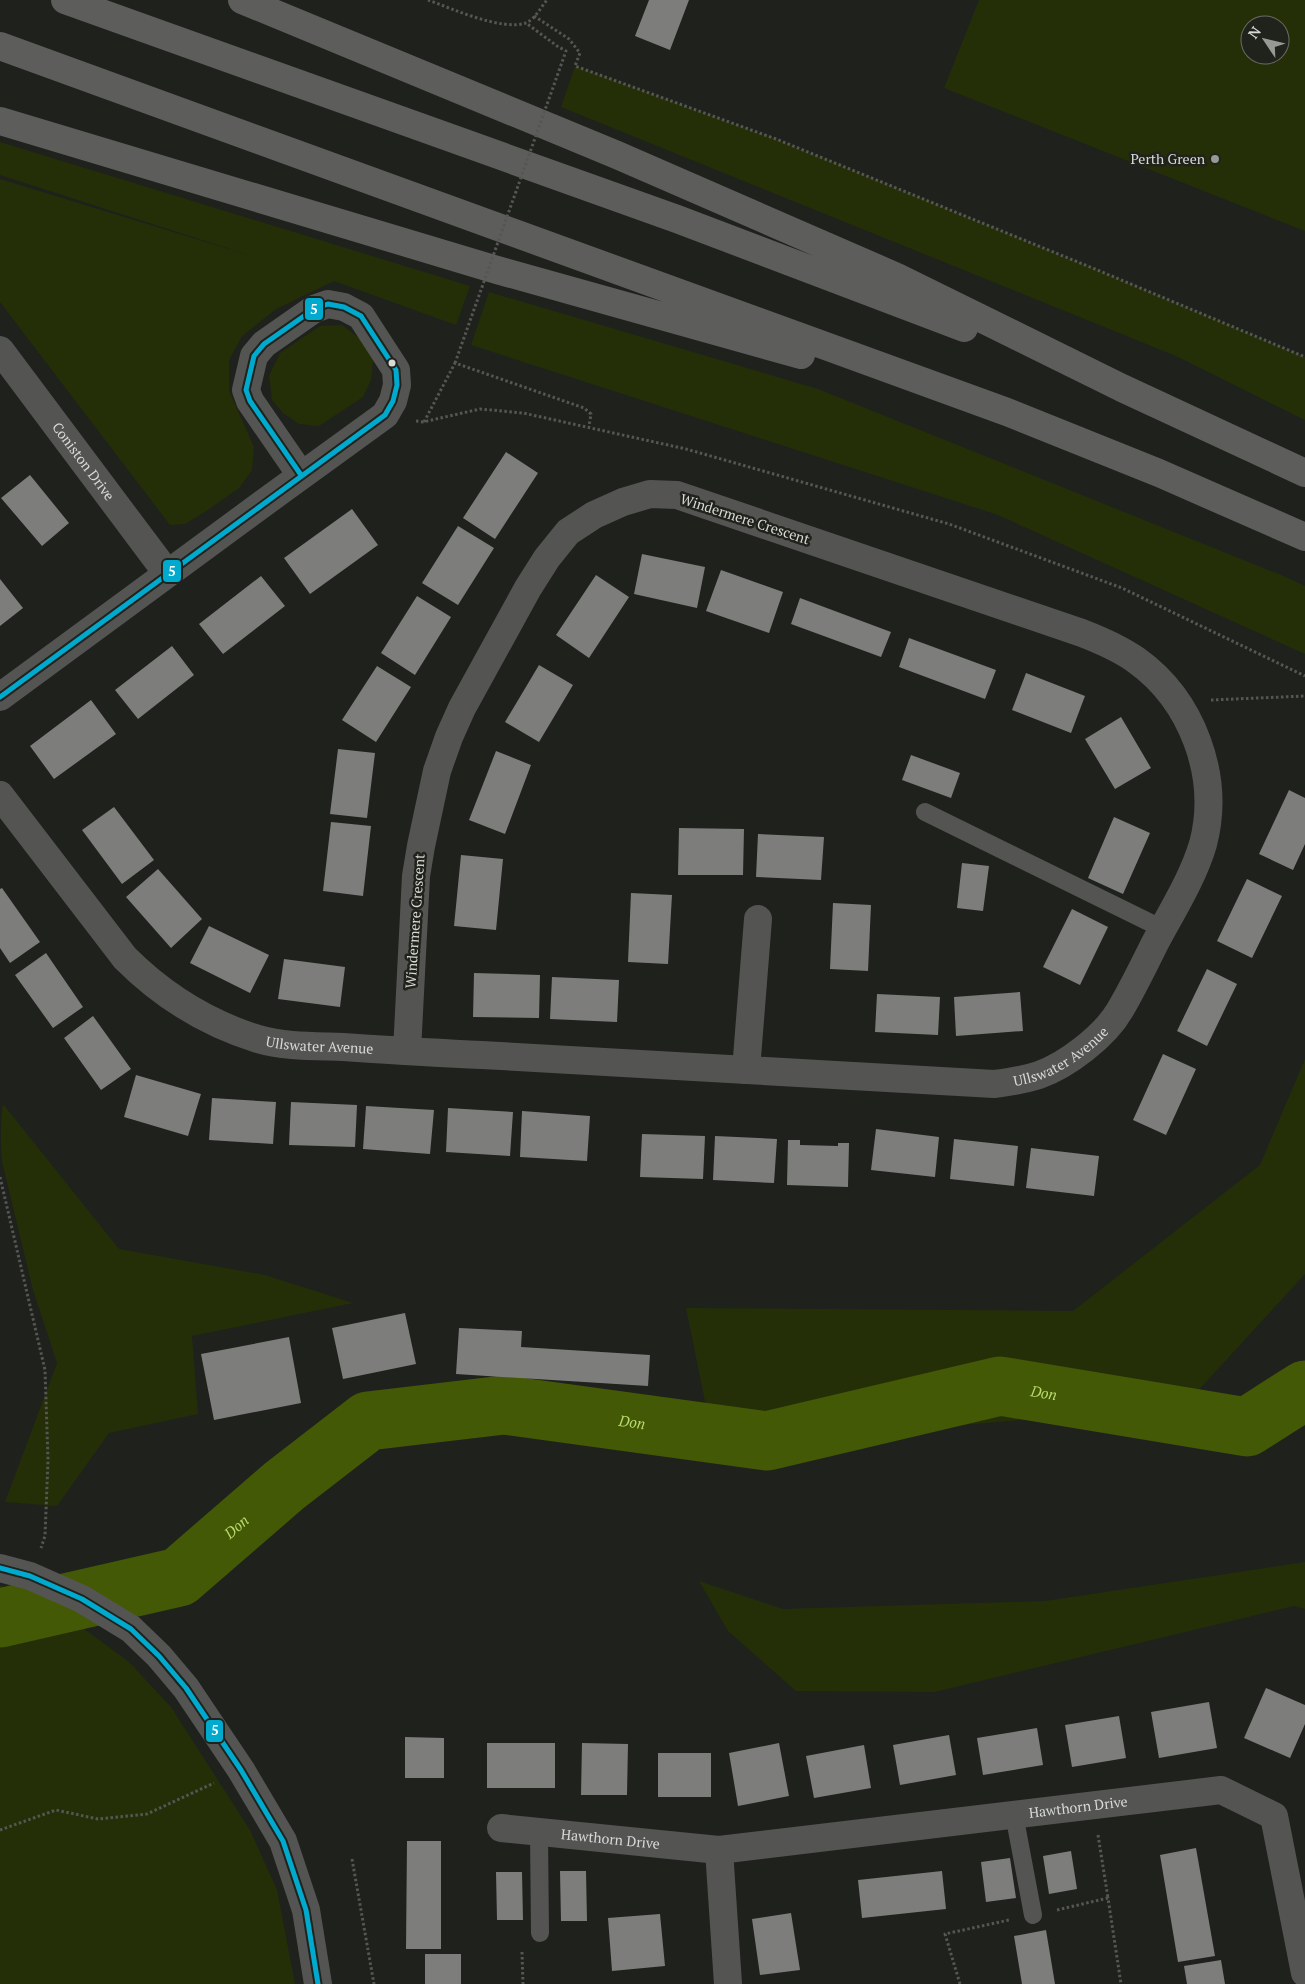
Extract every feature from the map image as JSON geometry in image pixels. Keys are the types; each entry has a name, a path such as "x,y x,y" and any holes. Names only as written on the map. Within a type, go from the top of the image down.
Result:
{"highway":[{"path":"65,0 677,219 1122,388"},
{"path":"242,0 617,155 897,277 1122,388 1305,472"},
{"path":"0,46 1007,412 1159,473 1305,538"},
{"path":"0,120 497,270 1007,412"}],"street":[{"path":"0,697 385,415 393,401 397,385 396,370 361,316 344,307 328,304 314,309 264,344 254,356 246,390 250,401 302,475"},
{"name":"Coniston Drive","path":"0,350 167,573"},
{"name":"Windermere Crescent","path":"407,1051 416,876 433,790 449,736 462,708 547,558 568,532 594,515 623,502 650,494 677,495 1082,633 1112,645 1135,659 1158,677 1177,701 1193,728 1202,755 1208,785"},
{"name":"Ullswater Avenue","path":"0,794 125,958 164,993 208,1019 258,1039 282,1044 994,1084 1018,1081 1041,1074 1061,1064 1100,1035 1120,1011 1192,872 1203,843 1207,815 1208,785"},
{"path":"746,1070 758,919"},
{"path":"0,1568 30,1576 82,1599 130,1629 159,1656 186,1688 241,1770 283,1841 306,1910 318,1984"},
{"name":"Hawthorn Drive","path":"501,1828 719,1850 1221,1790 1274,1816 1305,1973"},
{"path":"719,1850 728,1984"}],"lane":[{"path":"925,812 1163,929"},
{"path":"1014,1814 1033,1915"},
{"path":"539,1832 540,1933"}],"path":[{"path":"428,0 501,25 526,23 547,0"},
{"path":"534,16 568,39 580,53 575,66 776,139 1105,272 1305,356"},
{"path":"424,422 455,363 566,51 526,23"},
{"path":"455,363 584,408 591,414 589,426"},
{"path":"385,415 424,422 480,409 523,413 589,426 686,449 949,524 1122,588 1305,676"},
{"path":"1177,701 1305,696"},
{"path":"0,1177 45,1370 48,1460 45,1536 30,1576"},
{"path":"0,1830 56,1810 98,1819 147,1814 241,1770"},
{"path":"1093,1805 1108,1898"},
{"path":"352,1859 374,1984"}],"green space":[{"name":"Perth Green","path":"979,0 1305,0 1305,231 944,88"},
{"path":"575,66 776,139 1305,357 1305,420 1176,356 561,107"},
{"path":"0,142 470,286 456,325 334,281 276,309 242,336 229,360 229,391 254,447 252,470 239,488 208,510 185,524 170,525 0,302 0,179 255,257 0,175"},
{"path":"489,292 818,389 1281,575 1305,586 1305,654 998,515 471,345"},
{"path":"342,325 364,342 373,360 371,380 363,397 319,426 299,424 283,413 272,400 269,376 280,353 320,326"},
{"path":"1305,1059 1305,1274 1184,1406 714,1446 686,1308 1073,1311 1260,1165"},
{"path":"3,1104 119,1249 265,1275 353,1303 192,1336 198,1414 109,1433 57,1506 5,1502 57,1363 33,1290 3,1164 1,1119"},
{"path":"1305,1562 1305,1609 1294,1606 934,1692 796,1691 728,1631 699,1581 783,1609 1045,1601"},
{"path":"0,1585 59,1611 128,1661 171,1707 250,1830 277,1890 295,1984 0,1984"}],"building":[{"path":"649,0 689,0 670,50 635,36"},
{"path":"506,452 538,473 495,539 463,518"},
{"path":"30,475 69,523 42,546 1,498"},
{"path":"352,509 378,545 310,594 284,558"},
{"path":"458,526 494,548 458,605 422,583"},
{"path":"642,554 705,567 697,608 634,594"},
{"path":"721,570 783,592 769,633 706,611"},
{"path":"596,575 629,597 589,658 556,635"},
{"path":"261,576 285,606 223,654 199,624"},
{"path":"0,579 23,608 0,626"},
{"path":"417,596 451,617 415,675 381,653"},
{"path":"800,598 891,632 881,657 791,624"},
{"path":"909,638 996,670 985,699 899,667"},
{"path":"172,646 194,675 138,719 115,690"},
{"path":"539,665 573,685 539,742 505,722"},
{"path":"377,666 411,687 376,742 342,720"},
{"path":"1026,673 1085,696 1071,733 1012,710"},
{"path":"91,700 116,734 54,779 30,746"},
{"path":"1121,717 1151,768 1115,789 1085,739"},
{"path":"338,749 375,753 367,818 330,814"},
{"path":"496,751 531,765 505,834 469,820"},
{"path":"911,755 960,773 951,798 902,780"},
{"path":"1289,790 1305,798 1305,844 1293,870 1259,854"},
{"path":"114,807 154,860 122,884 82,830"},
{"path":"1114,817 1150,833 1123,894 1088,878"},
{"path":"331,822 371,826 363,896 323,891"},
{"path":"679,828 744,829 743,875 678,875"},
{"path":"758,834 824,837 821,880 756,877"},
{"path":"461,855 503,859 496,930 454,926"},
{"path":"962,863 989,866 983,911 957,908"},
{"path":"158,869 202,919 171,948 126,897"},
{"path":"1247,879 1282,896 1252,958 1217,941"},
{"path":"2,888 40,942 10,963 0,948 0,889"},
{"path":"631,893 672,895 668,964 628,962"},
{"path":"833,903 871,905 868,971 830,969"},
{"path":"1072,909 1108,927 1080,985 1043,967"},
{"path":"209,926 269,955 250,993 190,963"},
{"path":"46,953 83,1007 53,1028 15,975"},
{"path":"284,959 345,967 340,1007 278,999"},
{"path":"1207,969 1237,984 1207,1046 1177,1031"},
{"path":"474,973 540,975 539,1018 473,1017"},
{"path":"552,977 619,980 617,1022 550,1019"},
{"path":"1020,992 1023,1031 956,1036 954,997"},
{"path":"877,994 940,997 938,1035 875,1032"},
{"path":"93,1016 131,1069 101,1090 64,1038"},
{"path":"1163,1054 1196,1069 1166,1135 1133,1120"},
{"path":"136,1075 201,1094 188,1136 124,1117"},
{"path":"212,1098 276,1102 273,1144 209,1140"},
{"path":"291,1102 357,1105 355,1147 289,1145"},
{"path":"366,1106 434,1110 430,1154 363,1149"},
{"path":"448,1108 513,1112 510,1156 446,1152"},
{"path":"522,1111 590,1116 587,1161 520,1157"},
{"path":"876,1129 939,1137 935,1177 871,1170"},
{"path":"642,1134 705,1136 703,1179 640,1177"},
{"path":"715,1136 777,1139 774,1183 713,1180"},
{"path":"954,1139 1018,1146 1014,1186 950,1179"},
{"path":"788,1140 800,1140 800,1145 838,1146 838,1143 849,1143 848,1187 787,1185"},
{"path":"1031,1148 1099,1156 1094,1196 1026,1188"},
{"path":"405,1313 416,1364 343,1379 332,1328"},
{"path":"459,1328 522,1331 521,1347 650,1355 648,1386 456,1374"},
{"path":"289,1337 301,1403 214,1420 201,1354"},
{"path":"1266,1688 1305,1705 1305,1724 1290,1758 1244,1738"},
{"path":"1209,1702 1217,1748 1159,1758 1151,1712"},
{"path":"1119,1716 1126,1758 1072,1767 1065,1725"},
{"path":"1037,1728 1043,1765 983,1775 977,1738"},
{"path":"949,1735 956,1775 900,1785 893,1745"},
{"path":"405,1737 444,1738 444,1778 405,1778"},
{"path":"487,1743 555,1743 555,1788 487,1788"},
{"path":"582,1743 628,1744 627,1795 581,1795"},
{"path":"779,1743 789,1796 738,1806 729,1753"},
{"path":"864,1745 871,1788 814,1798 806,1756"},
{"path":"658,1753 711,1753 711,1797 658,1797"},
{"path":"407,1841 441,1841 441,1949 406,1949"},
{"path":"1196,1848 1215,1956 1178,1962 1160,1855"},
{"path":"1071,1851 1077,1889 1049,1894 1043,1856"},
{"path":"1010,1858 1016,1898 986,1902 981,1862"},
{"path":"560,1871 586,1871 587,1921 561,1921"},
{"path":"942,1871 946,1909 862,1918 858,1880"},
{"path":"496,1872 522,1872 523,1920 497,1920"},
{"path":"791,1913 800,1970 760,1975 752,1919"},
{"path":"660,1914 665,1966 612,1971 608,1918"},
{"path":"1046,1930 1055,1984 1022,1984 1014,1936"},
{"path":"425,1954 461,1954 461,1984 425,1984"},
{"path":"1221,1960 1225,1984 1187,1984 1184,1966"}],"waterway":[{"name":"Don","path":"0,1618 179,1577 284,1486 368,1421 504,1405 767,1441 1000,1386 1247,1427 1305,1390"}],"transit line":[{"name":"5","path":"0,697 385,415 393,401 397,385 396,370 361,316 344,307 328,304 314,309 264,344 254,356 246,390 250,401 301,475"},
{"name":"5","path":"0,1568 30,1576 82,1599 131,1629 159,1656 186,1688 241,1770 283,1841 306,1910 318,1984"}],"place":[{"name":"Perth Green","path":"1215,159"}]}
